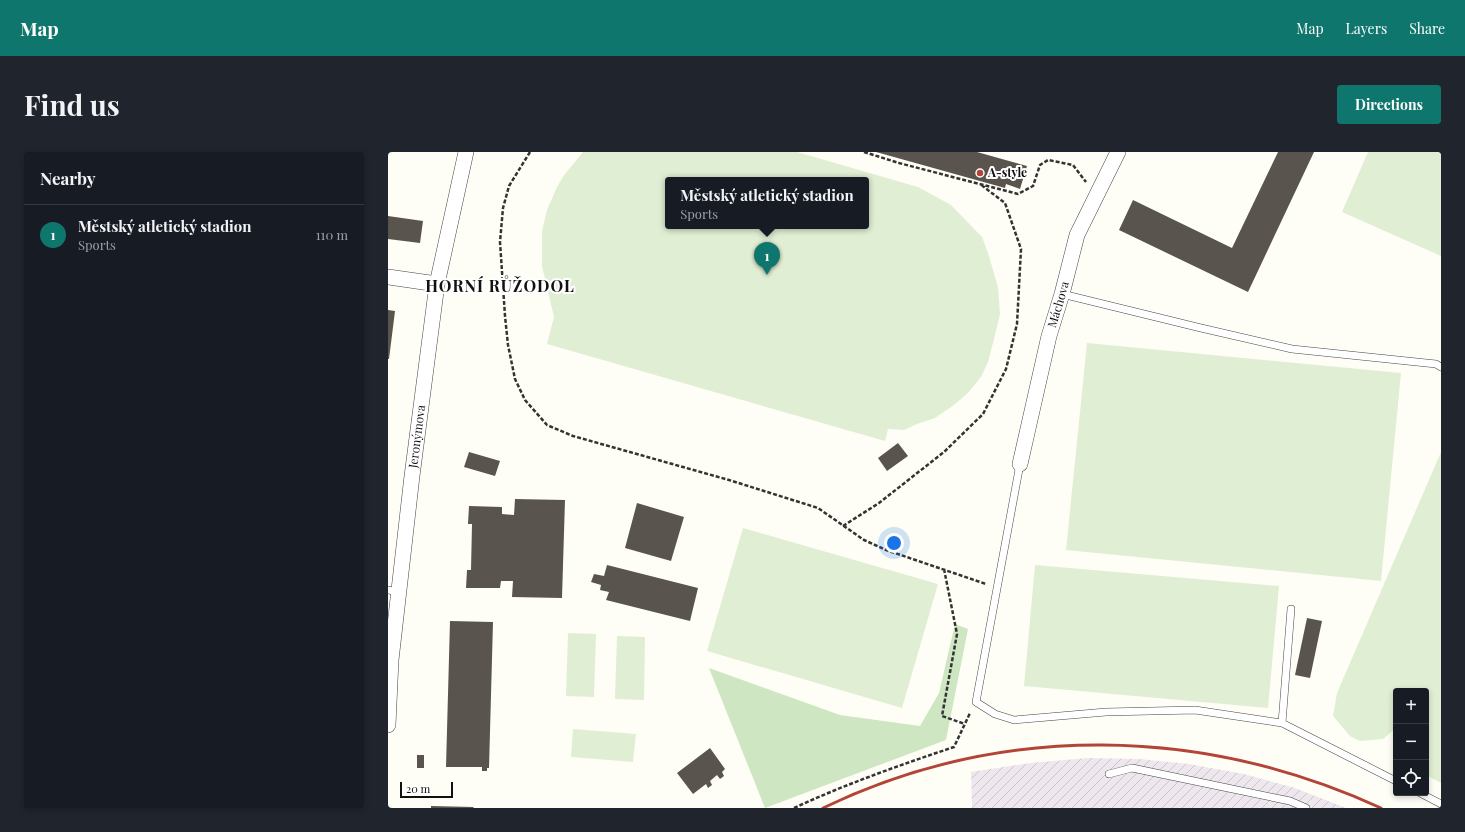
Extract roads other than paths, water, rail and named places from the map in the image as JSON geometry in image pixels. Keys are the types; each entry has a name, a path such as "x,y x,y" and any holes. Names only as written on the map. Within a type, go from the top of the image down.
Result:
{"street":[{"name":"Jeronýmova","path":"388,725 394,591 412,476 437,284 466,152"},
{"name":"Máchova","path":"1020,464 1049,336 1078,235 1118,152"},
{"path":"388,277 437,284"}],"lane":[{"path":"1062,294 1292,349 1436,364 1441,367"},
{"path":"1020,464 976,702 995,714 1014,720 1106,712 1195,710 1282,723 1393,779"},
{"path":"1282,723 1292,609"},
{"path":"1109,774 1132,768 1290,801 1306,808"},
{"path":"1426,796 1441,804"}],"railway":[{"path":"823,808 891,780 961,760 1031,749 1102,745 1173,749 1243,761 1313,781 1381,808"}],"place":[{"name":"A-style","path":"980,173"},
{"name":"Městský atletický stadion","path":"767,275"}],"district":[{"name":"HORNÍ RŮŽODOL","path":"500,286"}]}
